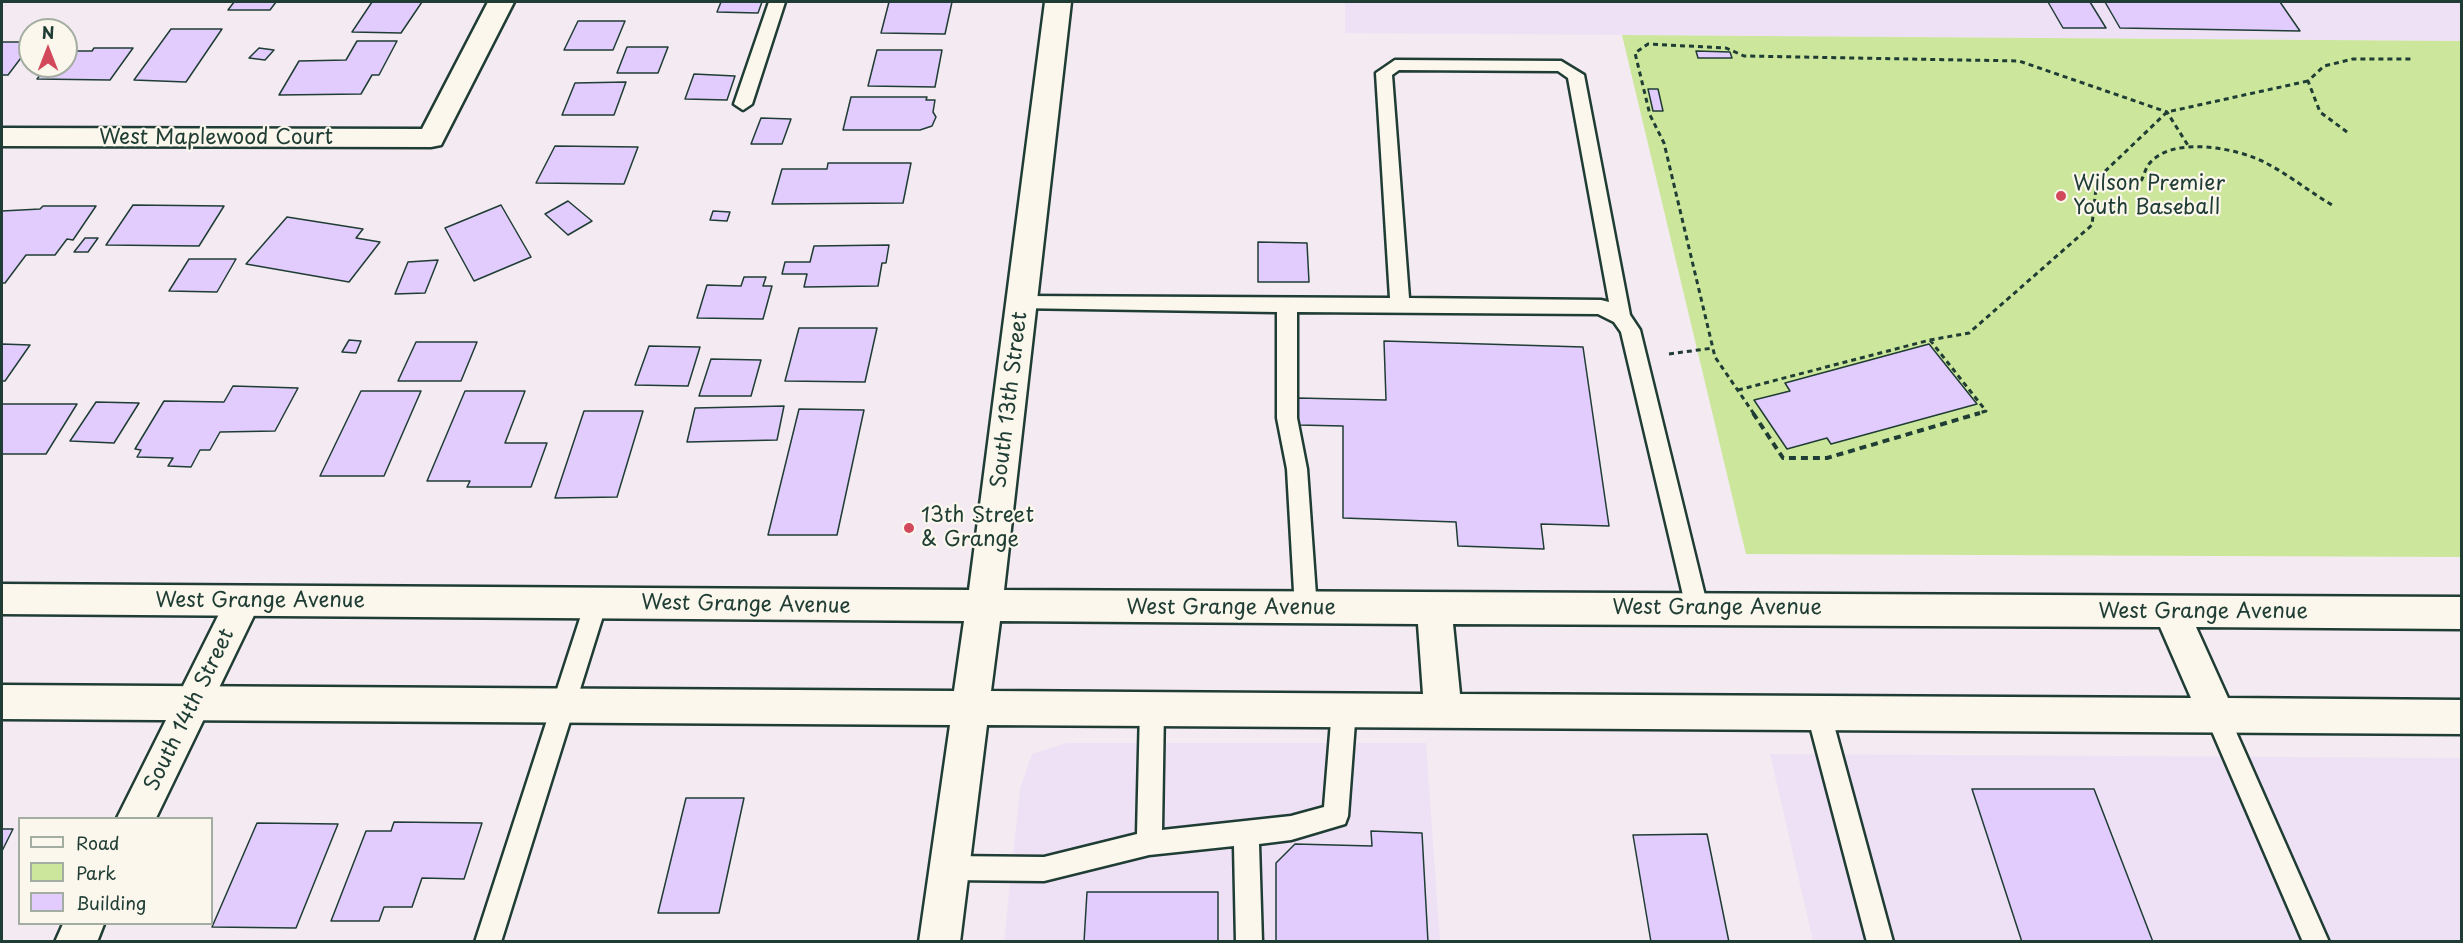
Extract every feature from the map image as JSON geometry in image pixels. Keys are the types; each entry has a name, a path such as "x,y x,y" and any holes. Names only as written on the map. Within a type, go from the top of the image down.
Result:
{"street":[{"name":"West Maplewood Court","path":"2,137 431,138 501,2"},
{"name":"South 13th Street","path":"939,942 984,608 1058,2"},
{"name":"West Grange Avenue","path":"2,598 984,608 1697,608 2462,613"},
{"name":"South 14th Street","path":"137,817 195,704 243,601"},
{"path":"1434,609 1443,710"},
{"path":"2171,612 2217,715"},
{"path":"2,702 2462,717"},
{"path":"75,942 84,925"}],"lane":[{"path":"743,104 777,2"},
{"path":"1400,306 1384,73 1395,65 1561,66 1576,75 1621,317 1630,330 1638,358 1697,608"},
{"path":"1021,303 1601,308 1621,317"},
{"path":"1287,305 1287,418 1297,469 1306,609"},
{"path":"488,942 561,705 596,603"},
{"path":"1149,843 1152,708"},
{"path":"949,868 1044,869 1149,843 1291,828 1336,816 1344,709"},
{"path":"1819,714 1880,942"},
{"path":"2217,715 2316,942"},
{"path":"1246,833 1249,942"}],"path":[{"path":"1930,340 1986,411 1827,458 1783,458 1715,357 1664,143 1650,115 1635,53 1648,44 1726,48 1744,56 2019,61 2167,112 2189,147"},
{"path":"1738,390 1930,340 1969,333 2092,225 2097,179 2167,112 2308,81 2324,66 2354,59 2412,59"},
{"path":"2308,81 2320,112 2347,132"},
{"path":"2141,181 2150,164 2168,151 2189,147 2223,149 2253,156 2285,173 2308,192 2332,205"},
{"path":"1638,358 1713,348"}],"shaded area":[{"path":"1345,2 2461,2 2462,41 1345,33"},
{"path":"1066,743 1426,743 1440,941 1004,942 1020,789 1032,754"},
{"path":"1770,754 2461,758 2461,941 1813,941"}],"green space":[{"name":"Wilson Premier Youth Baseball","path":"1622,35 2461,41 2461,557 1746,554"}],"building":[{"path":"234,2 276,2 270,10 228,10"},
{"path":"372,2 422,2 401,33 352,32"},
{"path":"721,2 762,2 758,13 717,12"},
{"path":"889,2 952,2 945,34 881,33"},
{"path":"2048,2 2090,2 2106,28 2063,28"},
{"path":"2105,2 2280,2 2300,31 2120,28"},
{"path":"578,21 625,21 613,50 564,50"},
{"path":"171,29 222,29 186,82 134,80"},
{"path":"357,41 397,41 379,75 372,75 361,94 279,95 299,61 346,60"},
{"path":"2,42 18,42 18,62 8,75 2,75"},
{"path":"627,47 668,47 658,73 617,73"},
{"path":"94,48 133,48 110,80 37,79 78,78 78,51 92,51"},
{"path":"259,48 274,50 265,60 249,58"},
{"path":"877,50 942,50 935,87 868,86"},
{"path":"1696,51 1730,52 1732,58 1698,58"},
{"path":"694,74 735,76 727,100 685,99"},
{"path":"626,82 614,115 562,115 575,83"},
{"path":"1648,89 1658,89 1663,111 1653,111"},
{"path":"851,97 927,97 926,100 935,100 933,112 936,117 932,126 920,130 843,130"},
{"path":"761,118 791,119 782,144 751,144"},
{"path":"555,146 638,147 624,184 536,183"},
{"path":"828,163 911,163 903,203 772,204 782,169 827,169"},
{"path":"568,201 592,221 568,235 545,214"},
{"path":"133,205 224,206 199,246 106,245"},
{"path":"501,205 531,257 474,281 445,228"},
{"path":"43,206 96,206 73,240 67,239 55,255 26,255 5,283 2,283 2,211 40,209"},
{"path":"713,211 730,212 727,221 710,220"},
{"path":"287,217 363,229 356,238 380,242 349,282 246,264"},
{"path":"85,238 98,238 88,252 74,252"},
{"path":"1258,242 1307,243 1309,282 1258,282"},
{"path":"889,245 886,263 882,263 878,286 804,287 807,274 782,274 785,262 810,262 814,246"},
{"path":"189,259 236,259 217,292 169,291"},
{"path":"438,260 425,293 395,294 408,262"},
{"path":"744,277 766,277 763,286 772,286 763,319 697,318 707,285 741,286"},
{"path":"799,328 877,328 865,382 785,381"},
{"path":"349,340 361,341 356,353 342,352"},
{"path":"1384,341 1583,347 1609,526 1541,524 1544,549 1458,546 1456,522 1343,518 1343,426 1298,425 1298,398 1386,400"},
{"path":"416,342 477,342 461,381 398,381"},
{"path":"2,344 30,345 5,381 2,381"},
{"path":"1929,344 1977,404 1831,444 1827,438 1787,449 1754,400 1790,391 1785,383"},
{"path":"649,346 700,347 688,386 635,385"},
{"path":"711,359 761,360 751,396 699,396"},
{"path":"233,386 298,388 275,431 220,432 210,450 200,450 191,467 168,466 173,458 137,457 141,450 135,449 164,401 224,402"},
{"path":"361,391 421,391 384,476 320,476"},
{"path":"465,391 525,391 505,443 547,443 531,487 467,487 470,481 427,481"},
{"path":"96,402 139,403 114,443 70,441"},
{"path":"2,404 77,404 46,454 2,454"},
{"path":"784,406 777,440 687,442 695,408"},
{"path":"799,409 864,410 837,535 768,535"},
{"path":"584,411 643,411 617,497 555,498"},
{"path":"1972,789 2094,789 2153,942 2022,942"},
{"path":"686,798 744,798 719,913 658,913"},
{"path":"394,822 482,823 464,879 422,878 412,907 384,907 379,921 331,921 366,831 391,831"},
{"path":"257,823 338,824 296,928 212,927"},
{"path":"2,829 13,829 2,851"},
{"path":"1371,831 1422,833 1428,942 1276,942 1276,863 1295,844 1372,846"},
{"path":"1707,834 1729,942 1651,942 1633,835"},
{"path":"1087,892 1218,892 1218,942 1084,942"}],"place":[{"name":"Wilson Premier Youth Baseball","path":"2061,196"},
{"name":"13th Street & Grange","path":"909,528"}]}
